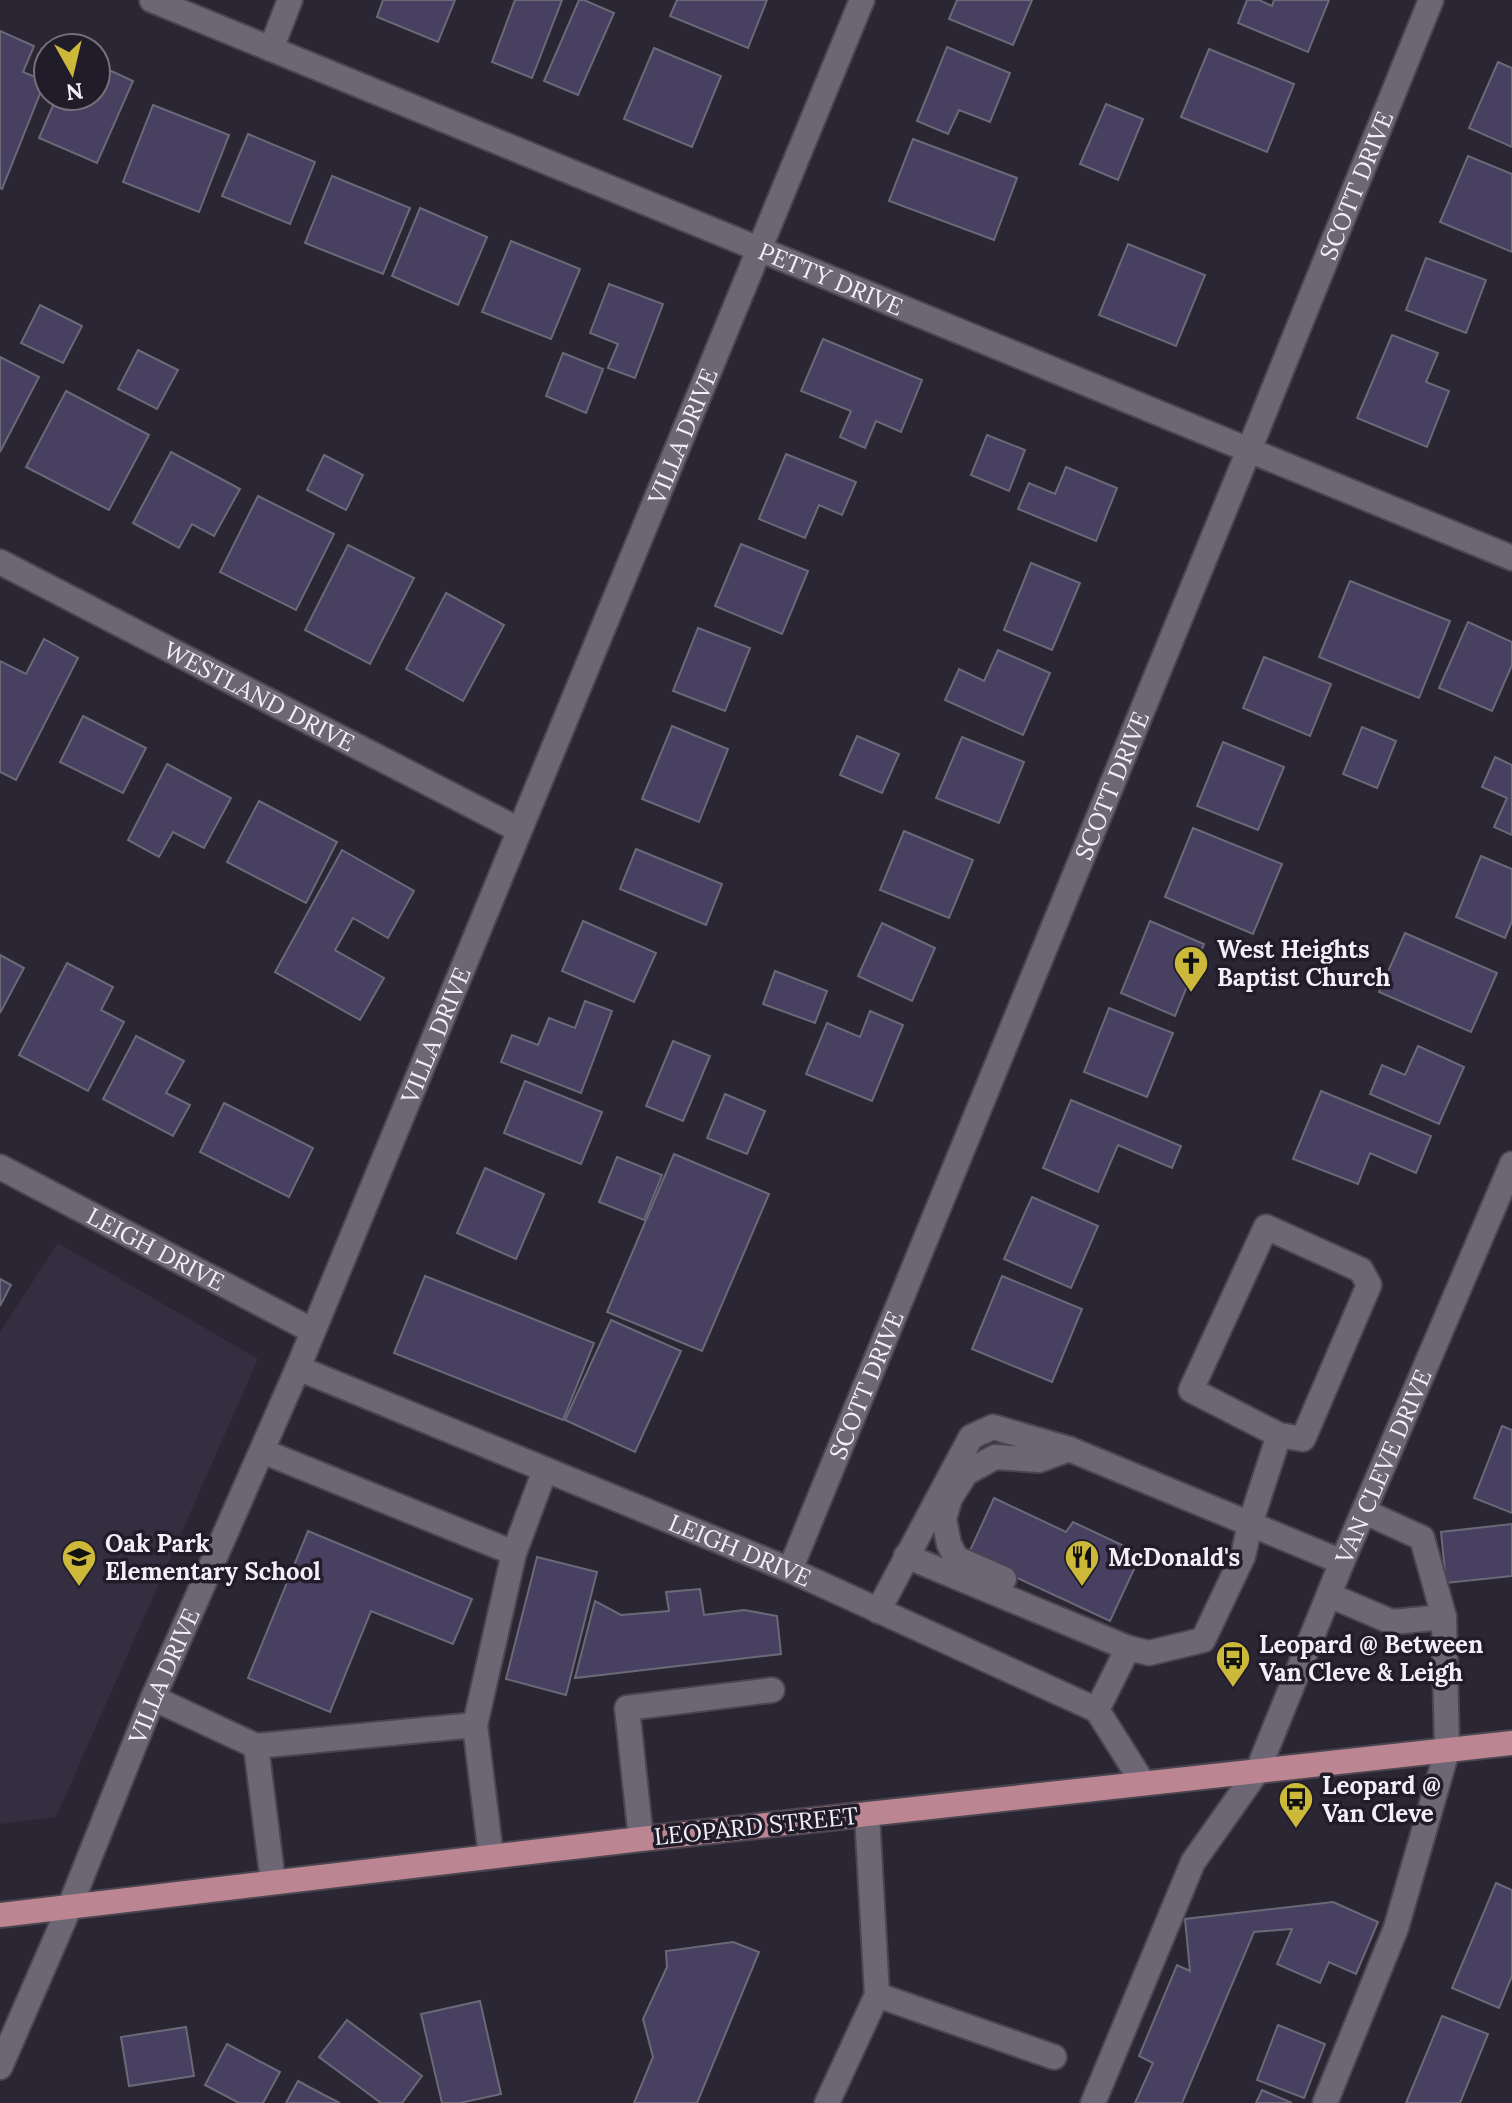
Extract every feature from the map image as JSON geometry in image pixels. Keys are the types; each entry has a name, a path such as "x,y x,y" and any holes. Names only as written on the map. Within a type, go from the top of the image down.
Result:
{"main road":[{"name":"LEOPARD STREET","path":"0,1915 491,1856 1512,1743"}],"street":[{"name":"PETTY DRIVE","path":"152,0 1512,558"},
{"path":"271,49 290,0"},
{"name":"VILLA DRIVE","path":"0,2067 70,1906 153,1698 298,1368 862,0"},
{"name":"SCOTT DRIVE","path":"790,1570 1431,0"},
{"name":"WESTLAND DRIVE","path":"0,562 519,830"},
{"name":"VAN CLEVE DRIVE","path":"1093,2103 1193,1862 1258,1770 1342,1562 1512,1164"},
{"name":"LEIGH DRIVE","path":"0,1167 313,1331"},
{"path":"1266,1227 1361,1270 1369,1285 1303,1439 1279,1435 1191,1390 1266,1227"},
{"name":"LEIGH DRIVE","path":"298,1368 790,1570 1097,1710"},
{"path":"878,1611 971,1437 993,1427 1069,1449 1342,1562"},
{"path":"906,1556 1123,1646 1149,1653 1203,1640 1243,1556 1250,1524 1279,1435"},
{"path":"1069,1449 1039,1460 995,1457 966,1473 950,1498 944,1519 949,1544 956,1558 1108,1628 1123,1646"},
{"path":"262,1451 514,1553"},
{"path":"491,1856 475,1725 514,1553 545,1470"},
{"path":"1325,2103 1396,1928 1447,1751 1444,1617 1422,1538 1365,1512"},
{"path":"1329,1595 1392,1622 1444,1617"},
{"path":"1123,1646 1097,1710 1143,1783"},
{"path":"641,1839 627,1708 772,1690"},
{"path":"153,1698 256,1746 475,1725"},
{"path":"256,1746 273,1882"},
{"path":"827,2103 877,1995 867,1814"},
{"path":"877,1995 1054,2057"}],"shaded area":[{"name":"Oak Park Elementary School","path":"58,1243 258,1359 56,1817 0,1824 0,1332"}],"building":[{"path":"383,0 455,0 438,42 377,17"},
{"path":"515,0 562,0 532,78 492,62"},
{"path":"579,0 614,13 578,95 544,81"},
{"path":"677,0 767,0 748,48 670,16"},
{"path":"957,0 1032,0 1013,45 949,19"},
{"path":"1247,0 1259,0 1272,6 1274,0 1329,0 1308,52 1238,23"},
{"path":"0,31 32,45 23,72 32,76 33,112 0,188"},
{"path":"947,47 1010,73 990,122 959,110 948,134 917,121"},
{"path":"654,48 721,76 692,147 624,119"},
{"path":"1209,49 1294,84 1267,152 1181,117"},
{"path":"1498,62 1512,68 1512,147 1469,128"},
{"path":"112,71 133,81 97,163 39,138 50,112 112,112"},
{"path":"1106,104 1143,119 1118,180 1080,164"},
{"path":"153,105 229,135 199,212 123,182"},
{"path":"248,134 315,162 290,224 222,196"},
{"path":"913,139 1017,178 994,240 889,201"},
{"path":"1468,156 1512,174 1512,252 1440,222"},
{"path":"332,176 410,208 383,274 305,243"},
{"path":"420,208 487,237 458,305 392,276"},
{"path":"511,241 580,269 551,339 482,312"},
{"path":"1128,244 1205,275 1176,346 1099,315"},
{"path":"1426,258 1486,280 1466,333 1406,310"},
{"path":"609,284 663,304 635,378 608,368 618,344 590,333"},
{"path":"40,305 82,326 63,363 21,343"},
{"path":"1392,335 1438,353 1426,382 1449,391 1427,447 1357,418"},
{"path":"823,339 922,380 901,432 876,421 865,448 840,437 851,411 801,391"},
{"path":"138,350 178,370 157,409 118,389"},
{"path":"563,353 603,369 586,413 546,396"},
{"path":"0,357 39,377 0,452"},
{"path":"66,391 149,435 109,510 26,467"},
{"path":"987,435 1025,450 1009,491 971,475"},
{"path":"171,452 240,489 214,536 192,524 179,548 133,523"},
{"path":"786,454 856,482 842,515 819,505 805,538 759,519"},
{"path":"324,455 363,475 346,510 307,490"},
{"path":"1066,467 1117,488 1096,541 1018,509 1029,483 1055,494"},
{"path":"258,496 334,534 296,610 220,572"},
{"path":"741,544 808,571 782,634 715,606"},
{"path":"348,545 414,578 370,664 305,630"},
{"path":"1031,563 1080,583 1052,650 1004,630"},
{"path":"1350,581 1450,621 1419,698 1319,657"},
{"path":"446,593 504,625 463,701 406,669"},
{"path":"1468,622 1512,642 1512,665 1492,711 1439,688"},
{"path":"698,628 750,648 725,711 673,691"},
{"path":"44,639 78,658 16,780 0,772 0,661 26,674"},
{"path":"998,650 1050,673 1023,735 945,700 959,669 984,681"},
{"path":"1264,657 1331,684 1310,736 1243,708"},
{"path":"83,716 146,748 123,793 60,762"},
{"path":"672,726 728,749 699,822 642,799"},
{"path":"1362,727 1396,741 1377,788 1343,774"},
{"path":"857,736 899,754 882,793 840,775"},
{"path":"962,737 1024,762 999,823 936,798"},
{"path":"1223,742 1284,767 1258,830 1197,806"},
{"path":"1495,757 1512,765 1512,835 1494,827 1507,798 1482,787"},
{"path":"167,764 231,798 204,848 173,832 159,857 128,840"},
{"path":"259,801 337,842 306,903 227,862"},
{"path":"1193,828 1282,864 1253,934 1165,897"},
{"path":"904,831 973,860 949,918 880,890"},
{"path":"636,849 722,884 706,925 620,889"},
{"path":"342,850 414,891 388,938 353,918 335,950 384,978 360,1020 275,972"},
{"path":"1481,856 1512,869 1512,921 1505,938 1456,917"},
{"path":"583,921 656,953 634,1002 562,971"},
{"path":"1150,921 1204,944 1175,1016 1121,993"},
{"path":"882,923 935,948 912,1001 858,976"},
{"path":"1405,933 1497,973 1471,1032 1379,992"},
{"path":"0,955 24,968 0,1013"},
{"path":"67,963 113,987 101,1010 124,1022 88,1091 19,1055"},
{"path":"775,971 827,991 815,1023 763,1004"},
{"path":"585,1001 612,1011 581,1093 501,1062 512,1035 538,1045 549,1018 575,1028"},
{"path":"1109,1008 1173,1033 1147,1097 1084,1072"},
{"path":"870,1011 903,1025 872,1101 806,1074 827,1023 860,1037"},
{"path":"136,1036 184,1061 166,1093 190,1105 173,1136 103,1099"},
{"path":"673,1041 710,1056 683,1121 646,1106"},
{"path":"1418,1046 1464,1067 1439,1124 1370,1094 1382,1065 1405,1075"},
{"path":"525,1081 602,1112 581,1164 504,1133"},
{"path":"1321,1091 1431,1136 1416,1173 1370,1153 1358,1184 1293,1159"},
{"path":"725,1094 765,1111 747,1154 707,1138"},
{"path":"1071,1100 1181,1146 1172,1168 1118,1145 1098,1192 1043,1168"},
{"path":"224,1103 313,1148 289,1197 200,1152"},
{"path":"674,1154 769,1194 702,1351 607,1312"},
{"path":"617,1157 662,1175 644,1220 599,1202"},
{"path":"485,1168 544,1194 516,1259 457,1233"},
{"path":"1032,1197 1098,1226 1071,1288 1004,1259"},
{"path":"425,1276 594,1343 563,1420 394,1353"},
{"path":"1002,1276 1082,1309 1052,1382 972,1349"},
{"path":"0,1279 11,1285 0,1306"},
{"path":"611,1320 681,1351 635,1452 565,1420"},
{"path":"1502,1426 1512,1430 1512,1513 1474,1498"},
{"name":"McDonald's","path":"994,1498 1066,1532 1073,1522 1141,1554 1110,1621 968,1555"},
{"path":"1512,1524 1512,1576 1446,1583 1441,1532"},
{"path":"308,1531 472,1599 453,1644 371,1611 330,1712 248,1678"},
{"path":"537,1557 597,1572 566,1695 506,1679"},
{"path":"700,1589 704,1615 744,1610 777,1616 781,1654 575,1678 595,1601 621,1615 669,1611 666,1592"},
{"path":"1496,1883 1512,1890 1512,1976 1499,2008 1452,1988"},
{"path":"1333,1902 1378,1922 1356,1974 1329,1962 1320,1983 1277,1964 1292,1929 1254,1932 1182,2103 1135,2103 1153,2063 1139,2056 1177,1965 1190,1971 1185,1919"},
{"path":"733,1942 759,1952 697,2103 634,2103 653,2057 643,2019 667,1967 666,1951"},
{"path":"480,2001 501,2094 460,2103 442,2103 421,2014"},
{"path":"1442,2016 1488,2034 1460,2103 1406,2103"},
{"path":"347,2020 422,2076 402,2103 381,2103 319,2057"},
{"path":"1278,2025 1325,2044 1304,2098 1257,2080"},
{"path":"186,2027 194,2076 129,2086 121,2037"},
{"path":"227,2044 280,2072 263,2103 239,2103 205,2085"},
{"path":"298,2081 324,2095 340,2103 286,2103"},
{"path":"1262,2090 1292,2103 1256,2103"}],"place":[{"name":"West Heights Baptist Church","path":"1191,994"},
{"name":"Oak Park Elementary School","path":"79,1588"},
{"name":"McDonald's","path":"1082,1588"},
{"name":"Leopard @ Between Van Cleve & Leigh","path":"1233,1689"},
{"name":"Leopard @ Van Cleve","path":"1296,1830"}]}
